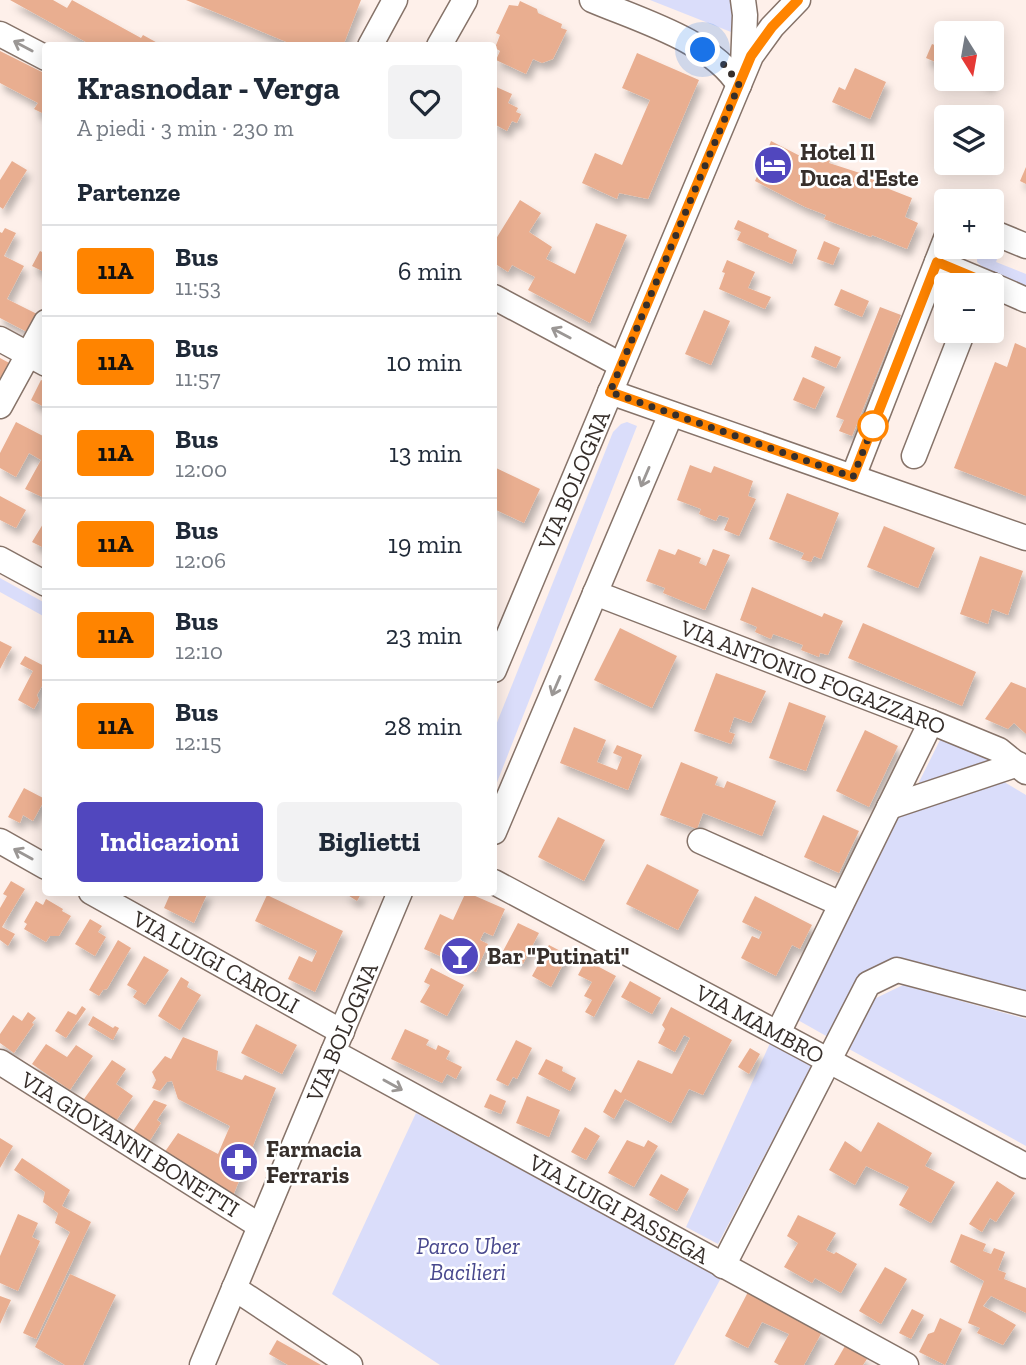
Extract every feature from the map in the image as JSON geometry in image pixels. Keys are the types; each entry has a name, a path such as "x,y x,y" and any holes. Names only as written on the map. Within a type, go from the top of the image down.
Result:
{"street":[{"path":"372,42 396,0"},
{"path":"441,42 465,0"},
{"path":"592,0 691,43 726,66 744,64"},
{"path":"743,0 744,64"},
{"name":"VIA BOLOGNA","path":"497,663 744,64 756,20 756,0"},
{"name":"VIA BOLOGNA","path":"744,64 772,27 798,0"},
{"path":"0,34 42,56"},
{"path":"691,43 718,47 744,64"},
{"path":"1004,237 1026,246"},
{"path":"853,477 938,259"},
{"path":"937,262 962,273"},
{"path":"1004,291 1026,300"},
{"path":"497,303 621,365"},
{"path":"0,406 37,359 42,338"},
{"path":"0,339 37,359"},
{"path":"914,456 958,343"},
{"path":"610,392 1026,538"},
{"path":"497,825 671,414"},
{"path":"0,559 42,582"},
{"name":"VIA ANTONIO FOGAZZARO","path":"595,593 931,722 999,750 1022,768"},
{"path":"778,1033 931,722"},
{"path":"889,807 1022,768"},
{"path":"0,841 42,865"},
{"path":"700,841 841,904"},
{"name":"VIA MAMBRO","path":"497,884 1026,1166"},
{"name":"VIA LUIGI CAROLI","path":"98,896 337,1042"},
{"name":"VIA BOLOGNA","path":"202,1365 398,896"},
{"path":"723,1266 868,984 897,970 1026,1004"},
{"name":"VIA LUIGI PASSEGA","path":"337,1042 723,1266 906,1365"},
{"name":"VIA GIOVANNI BONETTI","path":"0,1062 260,1226"},
{"path":"234,1288 350,1365"}],"green space":[{"path":"650,0 735,0 731,32"},
{"path":"977,259 997,259 996,262 1026,274 1026,287 1004,278 1004,273 986,270"},
{"path":"627,422 637,426 497,782 497,722 613,432"},
{"path":"0,578 42,601 42,615 0,592"},
{"path":"942,736 1000,762 915,790"},
{"path":"1001,780 1026,795 1026,993 898,959 858,976 828,1037 796,1019 896,814"},
{"path":"903,985 1026,1019 1026,1146 849,1049 872,1000"},
{"path":"771,1041 813,1063 718,1244 686,1227"},
{"name":"Parco Uber Bacilieri","path":"416,1113 721,1278 674,1365 440,1365 332,1294"}],"building":[{"path":"10,0 53,0 67,8 72,0 141,38 143,35 156,42 86,42"},
{"path":"186,0 361,0 345,42 286,42"},
{"path":"520,1 537,9 538,13 562,24 561,28 567,30 553,59 542,63 533,59 526,74 497,60 500,35 496,33 509,5 518,6"},
{"path":"932,44 934,45 934,61 926,58"},
{"path":"0,51 42,72 42,113 34,109 38,103 0,83"},
{"path":"637,53 699,80 648,199 619,193 617,199 582,183 595,153 622,165 650,100 622,88"},
{"path":"855,68 886,82 870,119 832,102 839,87 845,90"},
{"path":"497,87 512,94 508,103 518,108 516,112 521,114 517,123 512,121 507,131 497,126"},
{"path":"771,141 804,158 807,149 831,158 829,163 863,174 912,198 905,217 918,223 907,249 824,219 826,215 755,181 765,148 768,149"},
{"path":"12,161 27,170 3,209 0,207 0,180"},
{"path":"1026,167 1026,184 1020,181"},
{"path":"520,200 541,213 529,232 552,247 546,259 575,274 596,223 627,235 590,323 528,290 535,277 512,265 508,272 497,265 497,237"},
{"path":"738,220 797,250 792,264 737,240 741,232 734,229"},
{"path":"5,228 16,233 4,256 24,266 7,299 37,314 27,332 0,318 0,232"},
{"path":"824,241 840,248 833,265 817,259"},
{"path":"40,251 42,252 42,271 32,266"},
{"path":"727,260 755,272 748,288 771,297 765,309 719,289"},
{"path":"841,289 869,301 862,317 834,305"},
{"path":"880,307 901,315 852,436 839,431 844,420 836,417"},
{"path":"704,310 730,321 711,365 685,354"},
{"path":"1015,343 1026,348 1026,496 954,468 995,362 1007,367"},
{"path":"815,346 841,357 836,368 811,357"},
{"path":"0,358 13,365 0,390"},
{"path":"803,377 825,387 815,409 793,400"},
{"path":"41,380 42,380 42,406 31,400"},
{"path":"16,422 42,435 42,497 25,489 41,460 29,453 16,477 0,468 0,453"},
{"path":"690,465 711,473 714,466 753,481 748,496 756,499 739,536 724,530 729,518 719,515 716,521 699,514 701,509 677,500"},
{"path":"497,468 540,489 524,523 497,510"},
{"path":"787,493 839,513 821,559 814,556 811,562 801,559 804,553 769,539"},
{"path":"0,496 26,510 16,528 0,520"},
{"path":"42,526 42,547 32,542"},
{"path":"884,526 935,548 918,588 867,567"},
{"path":"659,549 675,555 678,549 701,558 699,563 706,566 713,549 730,555 705,610 663,593 665,588 646,581"},
{"path":"980,556 1023,571 1008,615 992,609 988,624 960,614"},
{"path":"752,587 822,617 824,613 843,621 828,655 820,653 819,657 801,650 803,645 773,634 771,639 755,632 757,627 740,620"},
{"path":"863,623 976,672 962,706 848,658"},
{"path":"620,628 677,656 652,708 594,680"},
{"path":"0,641 12,647 0,669"},
{"path":"25,656 42,665 42,686 34,709 18,700 33,671 20,664"},
{"path":"716,673 766,691 751,723 734,717 729,732 735,734 731,744 694,731"},
{"path":"1011,682 1026,688 1026,734 1014,723 1008,729 985,719"},
{"path":"789,702 826,716 806,771 769,758"},
{"path":"574,727 606,740 597,762 617,770 622,757 613,753 617,745 642,755 628,790 560,763"},
{"path":"865,730 898,746 869,807 836,791"},
{"path":"681,762 718,777 715,785 724,788 727,781 776,801 762,836 703,813 697,829 660,815"},
{"path":"24,788 42,797 42,804 33,821 23,815 20,823 8,817"},
{"path":"823,815 859,831 839,873 804,857"},
{"path":"558,817 605,840 584,881 538,857"},
{"path":"647,864 699,890 678,930 626,904"},
{"path":"11,881 25,889 2,927 15,934 8,946 0,940 0,908 7,896 3,894"},
{"path":"169,896 206,896 194,923 164,908"},
{"path":"267,896 269,896 343,931 315,992 288,979 299,956 312,962 317,951 255,921"},
{"path":"464,896 475,896 505,909 493,936 484,932 480,940 488,944 476,972 424,949 440,914 453,920"},
{"path":"755,896 812,925 800,949 792,945 776,976 741,958 752,936 759,939 762,932 742,922"},
{"path":"46,899 71,916 59,936 50,936 46,942 24,929 27,924 24,922 36,901 43,905"},
{"path":"90,919 102,926 98,932 106,937 95,956 75,944"},
{"path":"518,923 539,933 523,964 502,953"},
{"path":"118,940 131,948 107,989 99,996 89,990"},
{"path":"549,945 568,955 551,987 532,976"},
{"path":"144,956 169,970 145,1005 133,997 137,991 127,985"},
{"path":"586,960 616,976 594,1017 585,1012 592,1000 584,996 592,982 578,975"},
{"path":"431,968 464,985 447,1016 420,1002 430,985 424,982"},
{"path":"181,977 189,982 187,987 201,995 180,1030 158,1016"},
{"path":"630,981 661,998 652,1014 621,997"},
{"path":"82,1006 86,1009 66,1038 55,1031 68,1011 76,1015"},
{"path":"671,1007 732,1040 703,1095 689,1089 671,1123 625,1099 614,1119 603,1112 615,1089 621,1093 638,1060 672,1074 690,1038 684,1035 675,1052 658,1043 665,1029 662,1025"},
{"path":"28,1012 36,1018 32,1023 34,1024 14,1053 0,1043 0,1034 13,1015 22,1021"},
{"path":"93,1016 113,1028 119,1028 113,1040 88,1025"},
{"path":"256,1024 297,1045 282,1074 241,1053"},
{"path":"405,1029 429,1040 426,1045 436,1050 438,1045 450,1051 446,1059 462,1067 456,1079 447,1074 442,1083 391,1059"},
{"path":"183,1037 218,1051 216,1070 242,1080 245,1075 276,1088 233,1196 164,1153 178,1133 218,1154 230,1126 178,1099 172,1081 167,1082 160,1091 152,1088 156,1080 152,1072 165,1056 171,1059"},
{"path":"516,1040 532,1048 517,1079 513,1077 508,1086 496,1080"},
{"path":"46,1044 67,1057 76,1045 93,1056 70,1090 32,1064"},
{"path":"750,1048 760,1054 749,1074 738,1067"},
{"path":"546,1059 563,1067 562,1071 576,1078 570,1091 538,1074"},
{"path":"112,1060 126,1069 116,1084 133,1096 116,1121 84,1099"},
{"path":"490,1094 506,1101 501,1114 484,1107"},
{"path":"527,1096 560,1110 549,1137 516,1123"},
{"path":"154,1100 167,1105 157,1120 161,1123 149,1142 133,1131"},
{"path":"878,1122 932,1153 925,1166 955,1182 931,1223 899,1205 909,1187 866,1166 855,1185 829,1170 845,1141 861,1152"},
{"path":"585,1127 600,1136 586,1160 571,1152"},
{"path":"0,1138 13,1146 0,1168"},
{"path":"627,1140 644,1147 648,1140 658,1146 634,1187 608,1173"},
{"path":"22,1158 70,1190 62,1206 91,1222 36,1339 23,1333 70,1232 55,1223 58,1213 43,1202 45,1192 14,1170"},
{"path":"661,1174 689,1189 677,1211 649,1195"},
{"path":"997,1181 1015,1193 996,1222 990,1218 982,1232 969,1224"},
{"path":"18,1214 38,1223 32,1237 40,1241 18,1291 0,1283 0,1256"},
{"path":"798,1215 836,1233 826,1250 834,1254 836,1252 857,1264 841,1293 815,1278 812,1283 784,1267 798,1243 787,1236"},
{"path":"961,1234 986,1244 983,1251 991,1254 994,1248 1005,1252 998,1270 1006,1273 1004,1279 1026,1288 1026,1313 991,1296 983,1306 1016,1325 1003,1345 977,1333 980,1328 968,1323 984,1281 950,1262"},
{"path":"885,1267 907,1279 881,1324 859,1311"},
{"path":"70,1274 116,1295 83,1365 65,1365 35,1347"},
{"path":"748,1292 822,1332 804,1365 779,1365 774,1362 789,1334 762,1322 748,1348 725,1336"},
{"path":"0,1296 11,1300 0,1324"},
{"path":"912,1309 924,1315 911,1339 899,1333"},
{"path":"940,1318 962,1329 945,1365 919,1352 928,1334 934,1332"},
{"path":"277,1340 321,1365 288,1365 269,1354"},
{"path":"845,1346 867,1359 863,1365 834,1365"}],"bus line":[{"name":"11A","path":"798,0 772,27 751,56 610,392 853,477 937,262 963,273"}],"place":[{"name":"Hotel Il Duca d'Este","path":"773,165"},
{"name":"Bar \"Putinati\"","path":"460,956"},
{"name":"Farmacia Ferraris","path":"239,1162"}],"route":[{"path":"703,50 726,66 739,85 610,392 853,477 873,426"}]}
